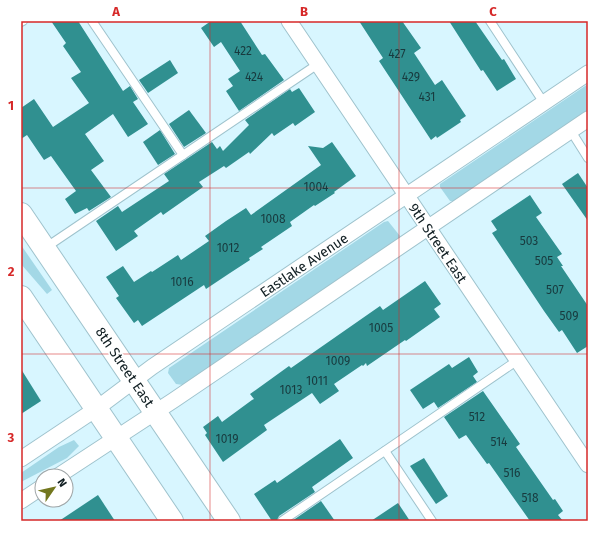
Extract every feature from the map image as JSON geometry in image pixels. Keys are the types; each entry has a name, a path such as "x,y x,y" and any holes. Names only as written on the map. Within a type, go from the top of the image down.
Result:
{"main road":[{"name":"8th Street East","path":"21,214 228,521"},
{"path":"21,297 172,521"}],"street":[{"name":"9th Street East","path":"289,21 588,465"},
{"name":"Eastlake Avenue","path":"21,460 134,381 588,73"},
{"path":"70,468 588,119"},
{"path":"21,501 34,492"}],"lane":[{"path":"92,21 183,155"},
{"path":"490,21 544,103"},
{"path":"45,248 318,64"},
{"path":"571,131 588,158"},
{"path":"282,521 518,360"},
{"path":"385,451 432,521"}],"shaded area":[{"path":"588,84 588,111 456,201 450,201 440,187 440,184"},
{"path":"388,221 400,236 398,240 183,385 176,384 168,373 169,368 384,222"},
{"path":"21,245 52,290 47,294 21,264"},
{"path":"74,440 79,446 67,458 48,468 34,468 34,475 21,482 21,473 59,447"}],"building":[{"path":"51,21 78,21 123,91 130,86 138,99 133,102 148,124 128,137 113,114 85,134 104,161 91,170 111,197 89,211 87,208 75,214 65,199 76,191 51,156 44,160 27,135 21,139 21,108 34,99 53,127 89,103 71,78 81,72 63,46 66,43"},
{"path":"211,21 240,21 262,55 265,54 284,80 239,111 226,91 233,86 228,79 240,71 221,42 214,47 201,28"},
{"path":"359,21 402,21 421,48 414,53 435,85 442,80 466,116 460,120 461,122 437,138 436,136 431,140 379,61 383,58"},
{"path":"449,21 475,21 502,60 504,59 516,79 497,91 483,70 481,71"},
{"path":"170,60 178,73 148,93 139,80"},
{"path":"299,88 315,112 295,126 293,123 274,136 272,133 250,154 249,152 226,168 224,166 199,182 203,187 163,215 161,212 134,231 138,236 116,251 96,221 118,206 122,212 169,181 164,174 212,142 217,149 220,146 223,151 249,125 245,120 290,89 292,92"},
{"path":"189,110 206,133 184,147 169,124"},
{"path":"160,130 175,154 158,165 143,142"},
{"path":"332,142 356,176 334,192 335,193 315,206 314,205 290,222 292,226 261,247 263,249 249,258 250,260 206,289 204,285 142,326 138,320 134,323 116,298 119,296 106,277 123,266 134,282 178,255 181,260 209,241 205,236 226,221 246,208 251,215 321,165 308,146 323,148"},
{"path":"578,173 588,188 588,221 562,184"},
{"path":"530,195 542,213 536,217 562,254 557,257 563,266 561,266 588,306 588,346 577,353 562,330 559,332 544,311 492,233 497,230 491,221"},
{"path":"425,281 441,304 434,309 440,317 367,366 366,363 363,366 362,365 334,384 339,391 320,404 312,393 264,425 267,430 223,462 205,435 207,433 203,427 218,416 222,422 254,399 250,394 289,366 291,368 380,306 383,310"},
{"path":"469,357 478,372 473,376 477,382 438,408 434,402 423,409 410,390 449,364 452,368"},
{"path":"21,369 41,401 21,414"},
{"path":"483,391 520,444 516,447 553,500 555,499 563,511 558,515 563,521 530,521 489,463 487,464 466,435 459,439 444,417"},
{"path":"340,439 353,458 312,487 315,492 279,516 277,521 272,521 254,494 275,480 277,483"},
{"path":"424,458 448,496 436,504 410,466"},
{"path":"98,495 115,521 59,521"},
{"path":"321,501 335,521 292,521"},
{"path":"398,503 410,521 371,521"}]}
